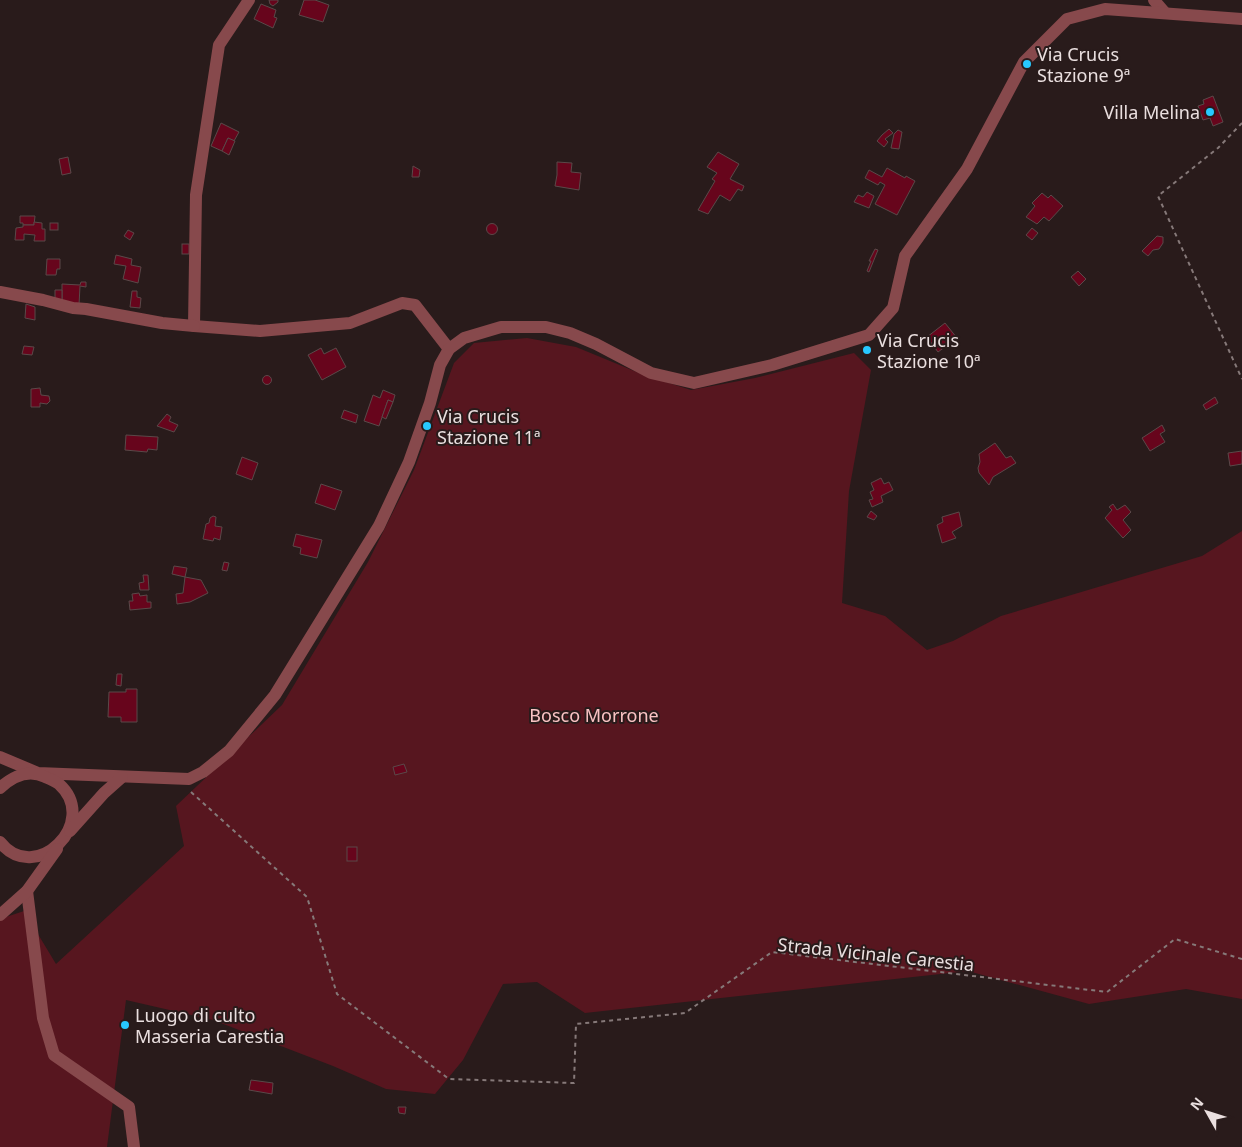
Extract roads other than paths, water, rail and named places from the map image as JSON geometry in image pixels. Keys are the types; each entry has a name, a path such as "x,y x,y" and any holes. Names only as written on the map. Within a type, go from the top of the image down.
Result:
{"street":[{"path":"194,326 196,195 219,45 249,0"},
{"path":"1154,0 1165,13"},
{"path":"0,788 14,778 26,773 189,778 203,772 229,751 275,695 379,526 409,462 430,403 440,365 449,349 464,338 501,327 546,326 579,336 651,373 694,383 772,365 869,335 893,308 905,256 967,169 1024,62 1067,19 1105,9 1242,19"},
{"path":"0,292 73,308 162,323 260,331 350,323 402,303 415,306 449,349"},
{"path":"0,757 58,783 72,803 72,817 64,838 27,891 0,915"},
{"path":"0,842 10,852 24,856 38,856 51,851 104,793 122,777"},
{"path":"27,891 43,1018 54,1055 129,1107 134,1147"}],"place":[{"name":"Via Crucis Stazione 9ª","path":"1027,64"},
{"name":"Villa Melina","path":"1210,112"},
{"name":"Via Crucis Stazione 10ª","path":"867,350"},
{"name":"Via Crucis Stazione 11ª","path":"427,426"},
{"name":"Luogo di culto Masseria Carestia","path":"125,1025"}],"park label":[{"name":"Bosco Morrone","path":"594,715"}]}
